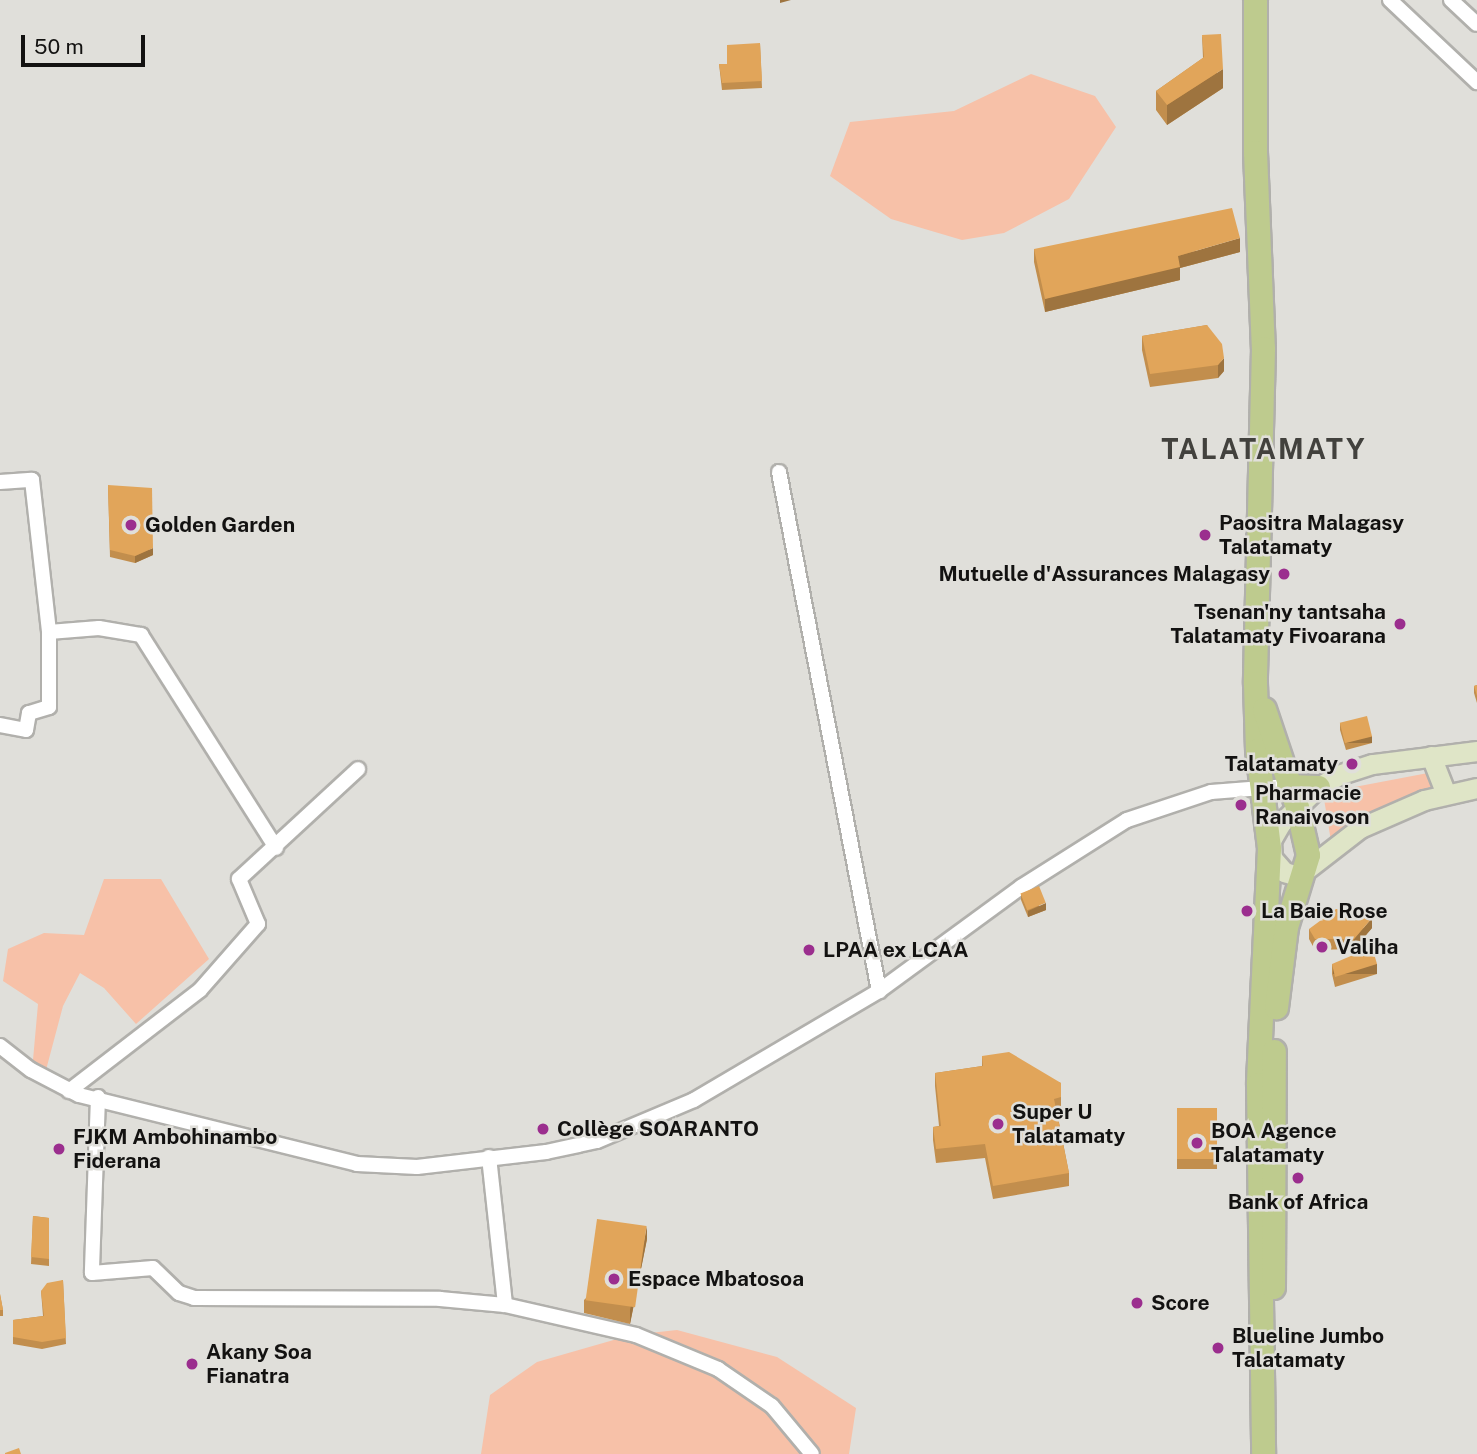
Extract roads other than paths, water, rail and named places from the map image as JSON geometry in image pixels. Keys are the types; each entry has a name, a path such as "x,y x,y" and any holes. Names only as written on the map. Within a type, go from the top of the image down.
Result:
{"main road":[{"path":"1255,0 1255,152 1263,348 1255,683 1260,787 1269,848 1258,1084 1258,1292 1263,1370 1263,1454"},
{"path":"1255,683 1293,796 1308,855 1305,873 1286,927 1278,980 1273,1273 1263,1370"},
{"path":"1269,848 1293,796 1372,764 1477,751"},
{"path":"1431,756 1446,794"},
{"path":"1269,848 1284,872 1305,873 1360,828 1446,794 1477,788"}],"street":[{"path":"1390,0 1477,82"},
{"path":"1451,0 1477,24"},
{"path":"779,472 879,991"},
{"path":"0,482 32,480 49,632 49,707 29,713 26,730 0,725"},
{"path":"49,632 99,628 141,635 276,848"},
{"path":"69,1091 200,990 258,924 239,879 276,848 358,769"},
{"path":"0,1046 69,1091 357,1164 417,1167 546,1152 621,1131 694,1100 879,991 1021,887 1127,820 1211,792 1260,787 1293,796"},
{"path":"97,1097 92,1273 153,1268 179,1293 194,1298 440,1299 505,1305 636,1335 718,1369 772,1406 812,1454"},
{"path":"489,1157 505,1305"}],"place":[{"name":"Golden Garden","path":"131,525"},
{"name":"Paositra Malagasy Talatamaty","path":"1205,535"},
{"name":"Mutuelle d'Assurances Malagasy","path":"1284,574"},
{"name":"Tsenan'ny tantsaha Talatamaty Fivoarana","path":"1400,624"},
{"name":"Talatamaty","path":"1352,764"},
{"name":"Pharmacie Ranaivoson","path":"1241,805"},
{"name":"La Baie Rose","path":"1247,911"},
{"name":"Valiha","path":"1322,947"},
{"name":"LPAA ex LCAA","path":"809,950"},
{"name":"Super U Talatamaty","path":"998,1124"},
{"name":"Collège SOARANTO","path":"543,1129"},
{"name":"BOA Agence Talatamaty","path":"1197,1143"},
{"name":"FJKM Ambohinambo Fiderana","path":"59,1149"},
{"name":"Bank of Africa","path":"1298,1178"},
{"name":"Espace Mbatosoa","path":"614,1279"},
{"name":"Score","path":"1137,1303"},
{"name":"Blueline Jumbo Talatamaty","path":"1218,1348"},
{"name":"Akany Soa Fianatra","path":"192,1364"}],"district":[{"name":"TALATAMATY","path":"1264,449"}]}
